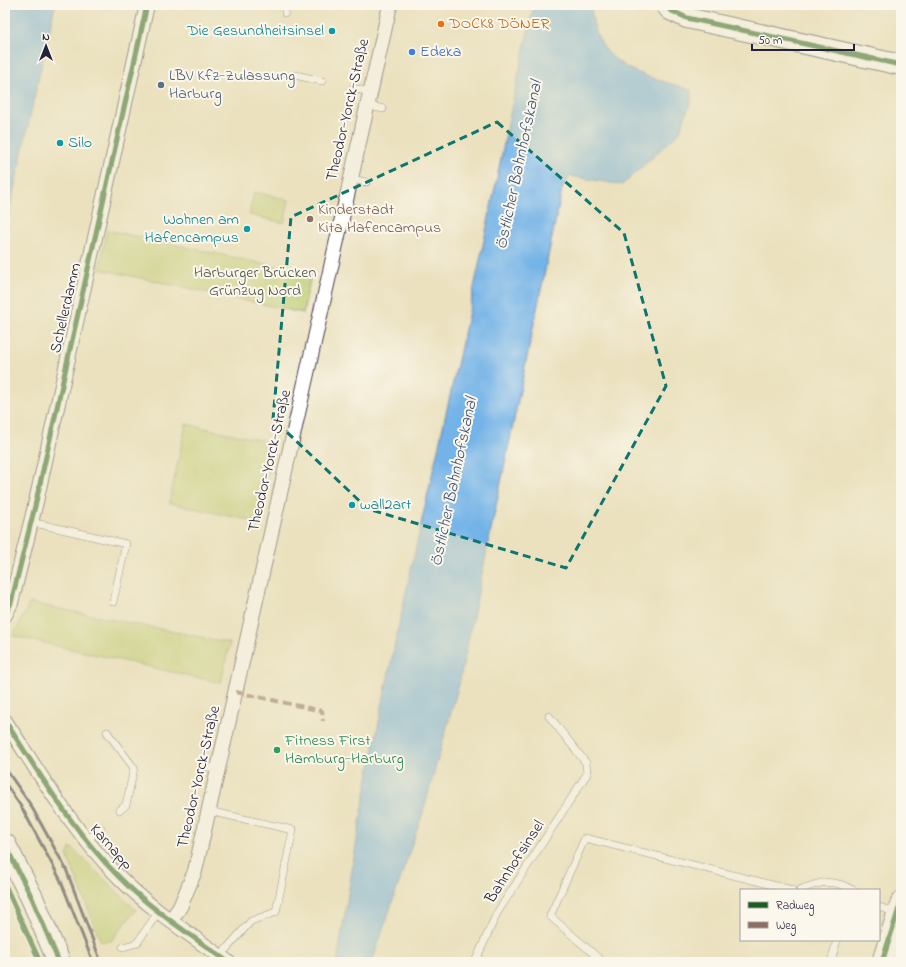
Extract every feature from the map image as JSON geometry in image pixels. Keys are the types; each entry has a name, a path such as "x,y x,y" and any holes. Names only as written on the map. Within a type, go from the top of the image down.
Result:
{"main road":[{"path":"666,5 670,10 687,18 901,65"},
{"path":"5,845 32,898 59,962"},
{"path":"882,962 900,912"},
{"path":"898,962 901,954"}],"street":[{"name":"Schellerdamm","path":"5,615 11,603 31,522 147,5"},
{"name":"Theodor-Yorck-Straße","path":"171,920 180,907 194,871 209,811 390,5"},
{"name":"Karnapp","path":"5,721 86,841 118,877 159,911 224,959"}],"lane":[{"path":"284,13 286,5"},
{"path":"295,75 322,81"},
{"path":"353,88 383,109"},
{"path":"350,179 366,182"},
{"path":"31,522 126,544 113,602"},
{"name":"Bahnhofsinsel","path":"475,962 497,913 587,774 586,763 549,716"},
{"path":"107,732 134,768 126,806 120,810"},
{"path":"202,766 218,769"},
{"path":"209,811 294,830 276,912 250,921 224,959"},
{"path":"86,841 101,828"},
{"path":"603,962 550,916 585,838 788,889"},
{"path":"802,889 816,883 826,881 846,886 851,889"},
{"path":"880,906 900,912"},
{"path":"123,947 137,943 159,911"},
{"path":"831,962 838,941"}],"highlighted area":[{"path":"497,122 624,233 666,386 566,568 368,509 273,419 291,217"}],"green space":[{"path":"254,192 289,200 284,223 249,215"},
{"name":"Harburger Brücken Grünzug Nord","path":"107,230 311,274 303,313 99,269"},
{"path":"186,424 274,443 257,522 169,503"},
{"path":"30,603 230,643 221,683 13,636"},
{"path":"71,847 136,910 111,941 101,942 67,855"}],"water":[{"path":"5,5 55,5 5,229"},
{"name":"Östlicher Bahnhofskanal","path":"534,5 591,5 594,26 601,43 611,56 624,66 638,73 691,90 691,101 679,133 622,185 570,176 562,189 459,684 423,812 372,962 337,962 377,729 411,569 469,312"}],"railway":[{"path":"5,768 30,804 66,869 101,962"},
{"path":"5,783 22,808 60,879 93,962"}],"marked path":[{"path":"236,692 322,711 323,721"}],"cycle path":[{"path":"5,615 11,603 35,506 147,5"},
{"path":"666,5 670,10 687,18 901,65"},
{"path":"5,721 58,802 102,859 143,900 228,962"},
{"path":"5,845 32,898 59,962"},
{"path":"5,885 40,962"},
{"path":"882,962 901,902"}],"place":[{"name":"DOCK8 DÖNER","path":"441,24"},
{"name":"Die Gesundheitsinsel","path":"332,31"},
{"name":"Edeka","path":"412,52"},
{"name":"LBV Kfz-Zulassung Harburg","path":"161,85"},
{"name":"Silo","path":"60,143"},
{"name":"Kinderstadt Kita Hafencampus","path":"310,219"},
{"name":"Wohnen am Hafencampus","path":"247,229"},
{"name":"wall2art","path":"352,505"},
{"name":"Fitness First Hamburg-Harburg","path":"277,750"}]}
